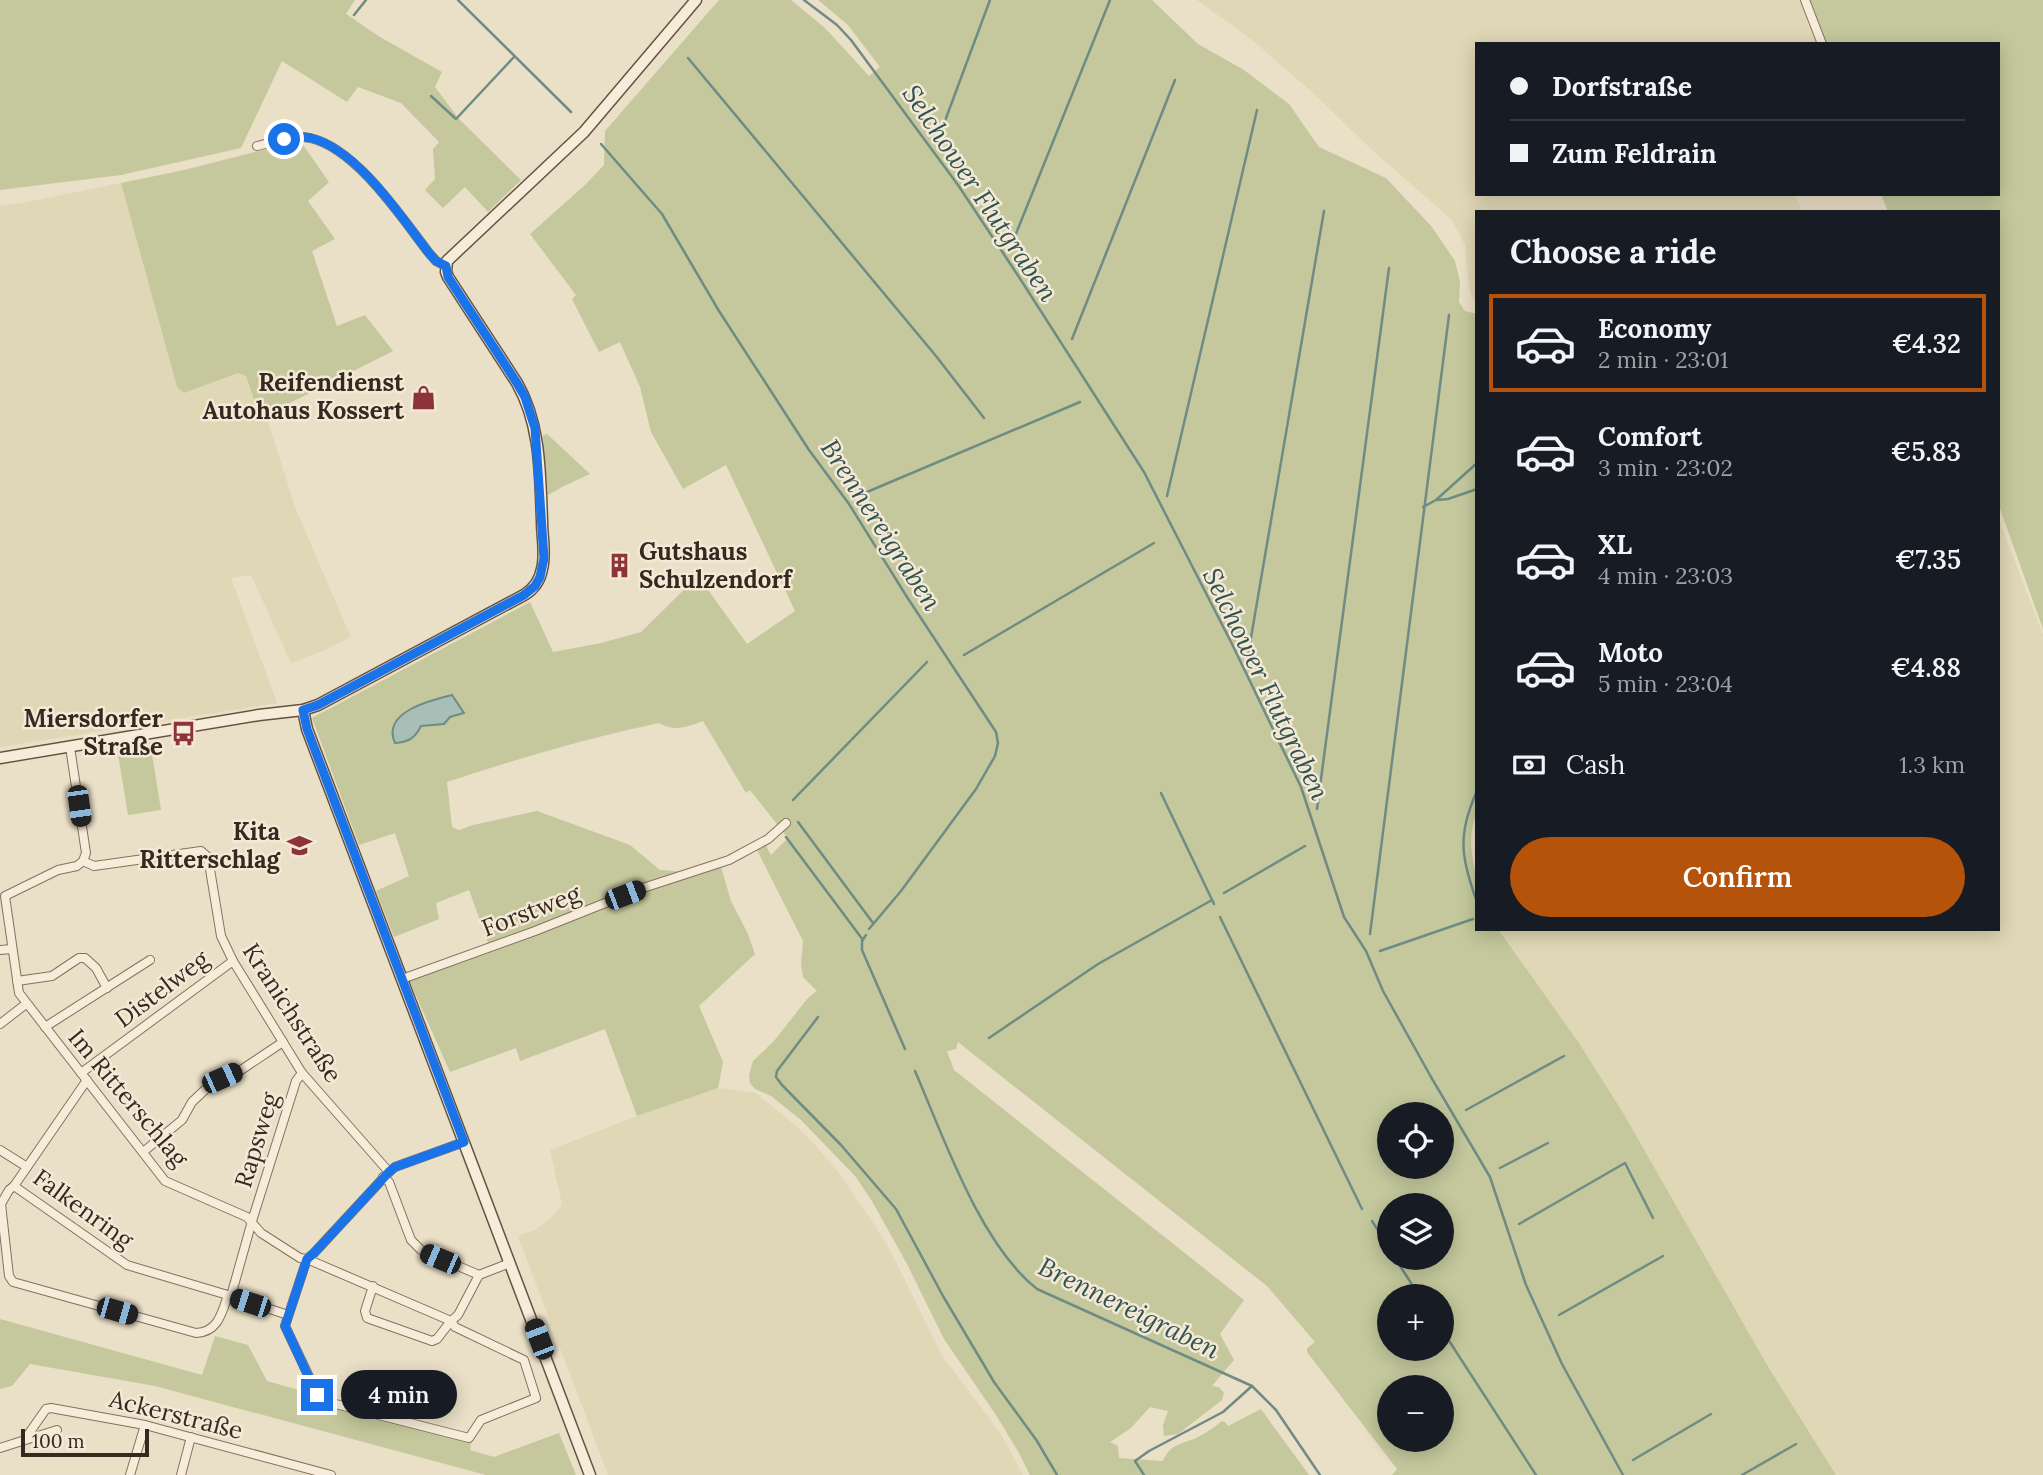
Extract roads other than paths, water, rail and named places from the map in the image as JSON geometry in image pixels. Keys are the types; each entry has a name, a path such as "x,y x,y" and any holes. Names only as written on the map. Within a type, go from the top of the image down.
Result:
{"street":[{"path":"0,758 258,715 303,710 318,705 524,595 535,586 544,558 535,428 530,410 512,373 448,277 446,266 454,252 584,132 696,0"},
{"path":"1805,0 1821,42"},
{"path":"257,146 296,137 310,138 340,153 372,180 429,253 436,261 446,266"},
{"path":"303,710 307,729 590,1475"},
{"path":"70,747 86,853 83,861"},
{"name":"Forstweg","path":"402,979 643,888 729,860 768,839 786,823"},
{"name":"Kranichstraße","path":"83,861 94,866 201,851 208,858 220,936 302,1073 386,1174 415,1246 479,1275"},
{"name":"Im Ritterschlag","path":"83,861 77,866 58,870 5,896 19,993 165,1181 241,1214 252,1221 261,1233 300,1258 373,1286 522,1357 536,1398 481,1420 469,1438 320,1400 285,1326 288,1315"},
{"path":"0,950 12,948"},
{"path":"17,981 52,976 79,958 85,958 96,968 107,988"},
{"path":"45,1027 150,960"},
{"name":"Distelweg","path":"84,1077 233,961"},
{"path":"0,1024 26,1004"},
{"path":"143,1152 182,1120 192,1102 210,1085 283,1042"},
{"name":"Rapsweg","path":"252,1221 296,1080 302,1073"},
{"name":"Falkenring","path":"84,1077 14,1186 127,1265 288,1315"},
{"path":"288,1315 307,1259 386,1174 395,1167 464,1142"},
{"name":"Falkenring","path":"0,1150 27,1167"},
{"path":"14,1186 1,1204 9,1276 13,1282 196,1333 204,1333 219,1321 252,1221"},
{"path":"373,1286 365,1311 367,1318 432,1341 438,1339 458,1315 479,1275 510,1263"},
{"name":"Ackerstraße","path":"25,1439 46,1409 51,1408 145,1425 331,1475"},
{"path":"130,1475 145,1425"},
{"path":"0,1448 57,1430"},
{"path":"181,1475 191,1437"}],"water":[{"path":"452,695 464,713 450,717 444,724 421,726 411,739 395,743 395,723 401,716 421,704"}],"waterway":[{"path":"354,15 366,0"},
{"name":"Brennereigraben","path":"458,0 571,112"},
{"name":"Selchower Flutgraben","path":"804,0 837,25 851,40 958,185 1144,472 1301,787 1344,917 1366,951 1383,991 1490,1177 1526,1285 1562,1364 1623,1475"},
{"path":"939,137 990,0"},
{"path":"1013,241 1110,0"},
{"path":"431,96 456,119 514,57"},
{"path":"688,58 936,356 984,418"},
{"path":"1072,339 1175,80"},
{"path":"1167,496 1257,110"},
{"name":"Brennereigraben","path":"601,144 662,214 719,311 809,450 849,504 996,732 998,743 995,756 976,789 901,891 869,929"},
{"path":"1248,655 1324,211"},
{"path":"1317,809 1389,268"},
{"path":"1370,934 1449,315"},
{"path":"867,492 1080,402"},
{"path":"1423,507 1436,500 1475,465"},
{"path":"1437,500 1475,490"},
{"path":"964,655 1154,543"},
{"path":"793,800 927,662"},
{"path":"1161,793 1214,904"},
{"path":"1475,796 1464,834 1467,872 1475,896"},
{"path":"798,822 873,923"},
{"path":"786,837 863,940"},
{"path":"1224,893 1305,846"},
{"path":"989,1038 1098,964 1212,900"},
{"path":"1220,917 1362,1209"},
{"path":"1380,951 1473,919"},
{"name":"Brennereigraben","path":"866,935 862,941 862,950 905,1049"},
{"path":"818,1017 777,1071 776,1077 841,1145 896,1209 994,1382 1037,1441 1057,1475"},
{"path":"1466,1110 1564,1056"},
{"name":"Brennereigraben","path":"915,1071 951,1158 981,1218 998,1245 1037,1289 1252,1386 1276,1410 1320,1475"},
{"path":"1500,1168 1548,1143"},
{"path":"1519,1224 1625,1163 1653,1218"},
{"path":"1372,1221 1377,1229"},
{"path":"1559,1315 1663,1256"},
{"path":"1403,1270 1412,1284"},
{"path":"1454,1349 1536,1475"},
{"path":"1144,1475 1135,1461 1223,1412 1252,1386"},
{"path":"1633,1460 1711,1414"},
{"path":"1742,1475 1796,1444"}],"place":[{"name":"Reifendienst Autohaus Kossert","path":"424,397"},
{"name":"Gutshaus Schulzendorf","path":"619,566"},
{"name":"Miersdorfer Straße","path":"183,733"},
{"name":"Kita Ritterschlag","path":"300,846"}]}
